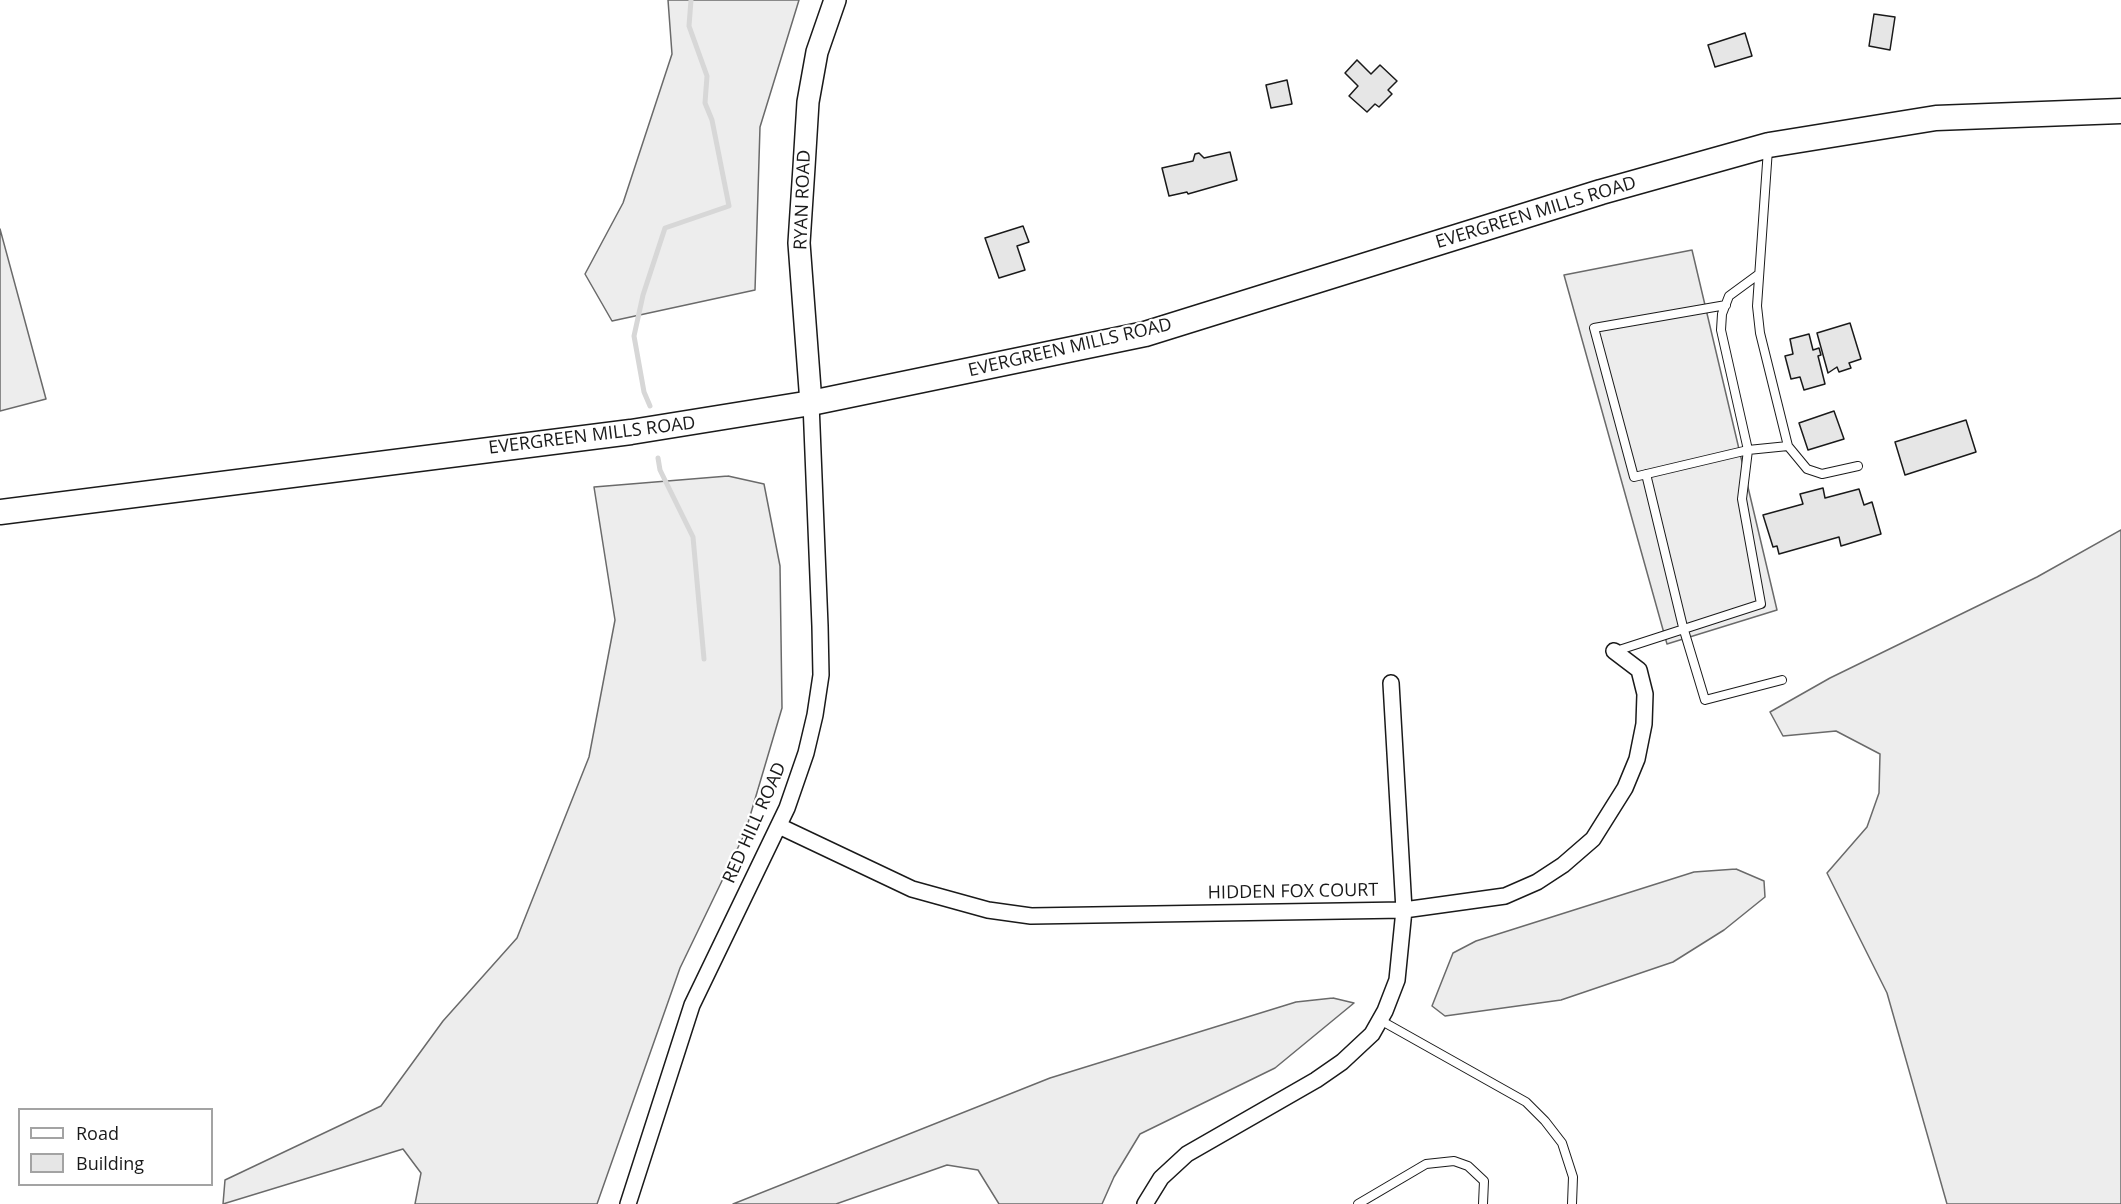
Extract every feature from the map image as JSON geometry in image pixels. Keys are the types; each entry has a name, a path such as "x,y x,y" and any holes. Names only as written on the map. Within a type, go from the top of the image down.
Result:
{"main road":[{"name":"RYAN ROAD","path":"811,403 800,243 804,156 808,102 817,52 835,0"},
{"name":"EVERGREEN MILLS ROAD","path":"0,512 631,432 811,403 1145,334 1601,192 1769,145 1936,118 2030,112 2121,111"}],"street":[{"name":"RED HILL ROAD","path":"628,1204 692,1005 779,826 806,753 820,675 811,403"},
{"name":"HIDDEN FOX COURT","path":"779,826 912,889 999,911 1031,916 1404,910 1504,896 1537,882 1563,865 1593,839 1625,788 1637,759 1644,724 1645,694 1639,670 1614,651"},
{"path":"1145,1204 1161,1178 1187,1154 1333,1068 1372,1034 1380,1020 1397,980 1404,910 1391,683"}],"lane":[{"path":"1769,145 1759,274 1760,333 1788,446 1807,469 1822,474 1858,466"},
{"path":"1614,651 1683,627 1761,604 1742,499 1748,450 1721,330 1722,314 1729,296 1759,274"},
{"path":"1726,305 1594,328 1634,477 1748,450 1788,446"},
{"path":"1646,474 1683,627 1705,700 1782,680"},
{"path":"1380,1020 1526,1102 1562,1143 1573,1177 1572,1204"},
{"path":"1358,1204 1426,1164 1454,1161 1468,1166 1484,1181 1483,1204"}],"shaded area":[{"path":"668,0 799,0 760,127 755,290 612,321 585,274 623,203 672,54"},
{"path":"0,229 46,399 0,411"},
{"path":"1692,250 1777,610 1667,644 1564,275"},
{"path":"728,476 764,484 780,566 782,708 745,833 680,968 597,1204 415,1204 421,1173 403,1149 223,1204 225,1180 381,1106 443,1021 517,938 589,757 615,620 594,487"},
{"path":"2121,530 2121,1204 1947,1204 1887,993 1827,873 1867,827 1879,793 1880,754 1836,731 1783,736 1770,712 1830,678 2037,577"},
{"path":"1736,869 1764,881 1765,897 1724,930 1673,962 1561,1000 1445,1016 1432,1006 1453,953 1476,941 1694,872"},
{"path":"1333,998 1354,1003 1275,1068 1140,1134 1114,1177 1102,1204 999,1204 978,1170 947,1165 836,1204 733,1204 1050,1078 1296,1002"}],"building":[{"path":"1874,14 1895,17 1890,50 1869,46"},
{"path":"1745,33 1752,56 1715,67 1708,45"},
{"path":"1357,60 1371,74 1380,65 1397,81 1388,90 1392,94 1379,107 1375,104 1367,112 1349,96 1358,86 1345,73"},
{"path":"1287,80 1292,104 1271,108 1266,85"},
{"path":"1230,152 1237,180 1188,194 1187,192 1169,196 1162,168 1193,161 1195,154 1199,153 1204,158"},
{"path":"1023,226 1029,242 1017,246 1025,270 999,278 985,238"},
{"path":"1850,323 1861,359 1849,363 1851,368 1839,372 1837,367 1828,373 1817,333"},
{"path":"1809,334 1813,350 1819,348 1821,355 1818,356 1825,384 1804,390 1800,377 1791,379 1785,356 1793,354 1790,339"},
{"path":"1834,411 1844,439 1808,450 1799,423"},
{"path":"1966,420 1976,452 1905,475 1895,442"},
{"path":"1823,488 1825,498 1859,489 1864,505 1872,502 1881,534 1841,546 1839,537 1779,554 1777,546 1773,547 1763,515 1803,504 1800,494"}],"waterway":[{"path":"650,406 644,392 634,336 643,295 665,228 729,206 712,120 705,103 707,76 689,26 691,0"},
{"path":"658,458 660,470 693,537 704,659"}]}
